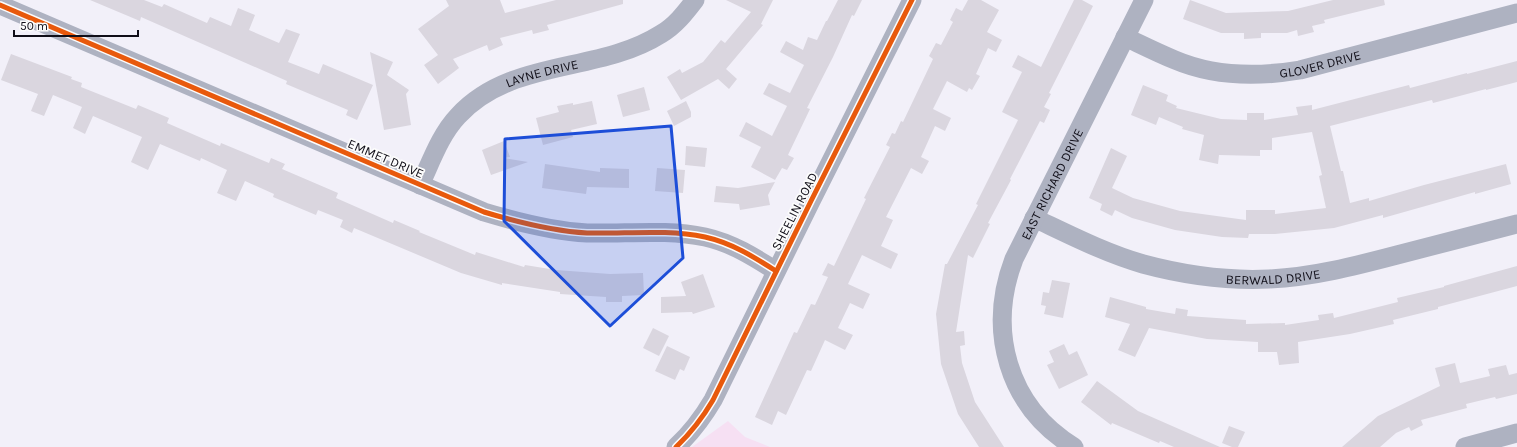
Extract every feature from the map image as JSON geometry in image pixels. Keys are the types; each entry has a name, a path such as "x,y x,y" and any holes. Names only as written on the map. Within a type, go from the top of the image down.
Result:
{"street":[{"name":"LAYNE DRIVE","path":"420,185 443,136 450,126 458,116 485,93 500,84 524,76 625,51 643,44 662,34 672,26 686,12 695,0"},
{"name":"SHEELIN ROAD","path":"676,447 701,419 713,400 912,0"},
{"name":"EAST RICHARD DRIVE","path":"1074,447 1060,438 1039,419 1024,399 1013,377 1004,349 1001,323 1003,299 1008,274 1014,259 1144,0"},
{"name":"EMMET DRIVE","path":"0,5 484,212 534,226 586,232 680,233 707,237 735,247 776,271"},
{"name":"GLOVER DRIVE","path":"1125,37 1195,67 1240,75 1278,74 1300,70 1517,13"},
{"name":"BERWALD DRIVE","path":"1034,218 1100,249 1142,264 1173,271 1238,279 1276,278 1338,270 1517,224"},
{"path":"1466,447 1517,433"}],"highlighted area":[{"path":"671,126 683,258 610,326 504,221 505,139"}],"shaded area":[{"path":"728,421 745,437 770,447 692,447"}],"building":[{"path":"90,0 144,0 162,7 164,4 207,23 210,17 231,26 238,8 255,15 249,30 279,43 286,29 300,34 288,62 319,74 323,64 373,85 357,120 346,115 348,110 286,84 287,81 141,17 140,21"},
{"path":"446,0 500,0 505,13 556,0 623,0 623,4 547,25 549,30 533,34 532,30 500,38 503,45 489,51 487,45 453,59 459,68 438,84 424,65 438,55 418,29 449,6"},
{"path":"726,0 773,0 761,24 763,25 726,69 737,79 729,89 718,79 681,100 667,77 680,69 682,73 703,62 721,40 725,43 751,12"},
{"path":"838,0 862,0 854,16 852,15 807,108 810,109 788,155 794,158 787,170 782,168 775,180 751,167 761,147 739,136 746,122 772,136 787,106 763,94 769,83 790,93 804,65 780,52 786,41 803,50 808,37 817,40"},
{"path":"968,0 981,0 999,10 987,32 1002,40 996,52 988,48 976,74 980,76 972,90 969,88 967,92 947,81 933,109 951,118 945,131 935,126 921,157 929,161 922,174 911,168 886,217 893,220 881,246 898,254 891,269 862,255 848,284 870,294 863,309 850,303 838,328 853,335 845,350 825,340 811,371 807,370 786,415 778,411 772,425 755,417 794,332 797,333 811,304 815,305 828,277 822,275 828,263 834,266 866,199 864,198 890,147 886,145 892,133 895,134 901,121 903,122 933,59 929,56 936,43 941,45 953,22 950,20 956,8 962,11"},
{"path":"1074,0 1082,0 1093,6 1049,93 1051,94 1044,107 1050,110 1044,123 1040,121 988,223 990,224 973,258 968,255 956,332 964,331 965,345 960,346 962,363 975,402 1004,447 979,447 958,414 941,364 936,314 945,264 947,264 978,205 976,204 1018,120 1002,112 1022,72 1012,67 1018,55 1041,67"},
{"path":"1190,0 1226,13 1288,11 1333,0 1384,0 1385,5 1324,20 1325,23 1312,26 1314,32 1298,36 1297,30 1287,33 1261,33 1261,38 1244,39 1244,33 1221,33 1183,19"},
{"path":"370,52 393,62 387,75 409,90 406,94 411,125 384,130"},
{"path":"11,54 72,77 71,79 82,83 81,87 136,109 138,105 169,118 167,123 220,146 221,143 269,163 271,158 285,164 282,169 338,193 336,198 393,223 394,220 475,255 476,252 524,267 525,265 556,270 610,274 643,273 644,295 622,296 622,302 606,302 606,297 560,294 560,292 502,283 502,285 461,273 354,228 352,233 340,227 343,220 318,210 316,215 273,197 274,194 245,181 236,201 217,193 227,170 201,158 200,161 160,144 148,170 131,162 142,137 93,116 85,134 73,128 82,107 53,95 44,116 31,111 38,94 1,80"},
{"path":"1517,61 1517,82 1433,103 1432,100 1330,126 1341,171 1343,171 1350,203 1369,198 1369,201 1506,164 1511,184 1475,194 1475,192 1383,218 1383,215 1334,228 1275,234 1249,234 1248,238 1222,237 1175,230 1132,218 1115,210 1112,216 1100,210 1102,204 1089,198 1111,148 1127,156 1112,188 1133,198 1180,211 1246,220 1246,210 1275,210 1275,214 1326,208 1319,176 1322,175 1312,132 1272,138 1272,150 1260,150 1260,156 1219,155 1218,164 1199,160 1204,135 1182,129 1183,127 1159,117 1156,125 1131,115 1143,85 1168,95 1166,101 1177,106 1176,108 1221,119 1247,120 1247,113 1264,113 1264,120 1298,115 1296,107 1312,105 1312,110 1409,85 1410,88"},
{"path":"644,87 650,110 623,117 617,95"},
{"path":"592,101 597,124 571,130 573,137 543,145 536,118 559,112 557,106 573,103 573,105"},
{"path":"686,101 691,112 691,117 674,126 667,111"},
{"path":"504,141 510,157 504,158 528,162 491,175 482,150"},
{"path":"686,146 707,148 705,167 685,165"},
{"path":"545,164 600,172 600,168 629,169 629,188 587,187 586,194 542,188"},
{"path":"657,168 685,170 683,193 655,191"},
{"path":"775,182 768,195 770,205 740,210 739,204 714,202 716,186 738,188"},
{"path":"1517,266 1517,286 1438,307 1438,309 1393,320 1394,324 1350,334 1298,342 1299,363 1279,365 1277,352 1258,352 1258,342 1207,339 1149,328 1135,357 1118,350 1130,324 1105,317 1110,297 1146,307 1146,309 1175,314 1176,308 1188,310 1187,316 1246,320 1246,324 1285,323 1285,325 1319,320 1318,315 1333,313 1334,318 1398,302 1397,298 1444,287"},
{"path":"703,274 715,307 693,314 692,312 661,313 661,297 686,296 681,282"},
{"path":"1052,280 1070,283 1063,318 1044,314 1046,306 1041,305 1043,292 1049,293"},
{"path":"653,328 669,336 659,356 643,348"},
{"path":"1064,344 1069,355 1077,351 1088,375 1059,389 1047,365 1054,362 1049,351"},
{"path":"667,346 690,357 684,371 680,369 675,380 655,371"},
{"path":"1455,363 1460,383 1490,376 1488,369 1506,365 1509,375 1517,373 1517,394 1496,399 1495,397 1466,404 1467,408 1421,420 1423,425 1411,431 1409,427 1396,433 1380,447 1342,447 1378,416 1440,386 1435,368"},
{"path":"1097,381 1138,411 1220,447 1174,447 1160,441 1159,443 1112,423 1111,425 1081,402"},
{"path":"1229,426 1245,432 1238,447 1232,447 1222,443"}],"cycle path":[{"path":"676,447 696,425 713,400 912,0"},
{"path":"0,5 484,212 535,226 574,232 661,232 705,237 734,247 776,271"}]}
